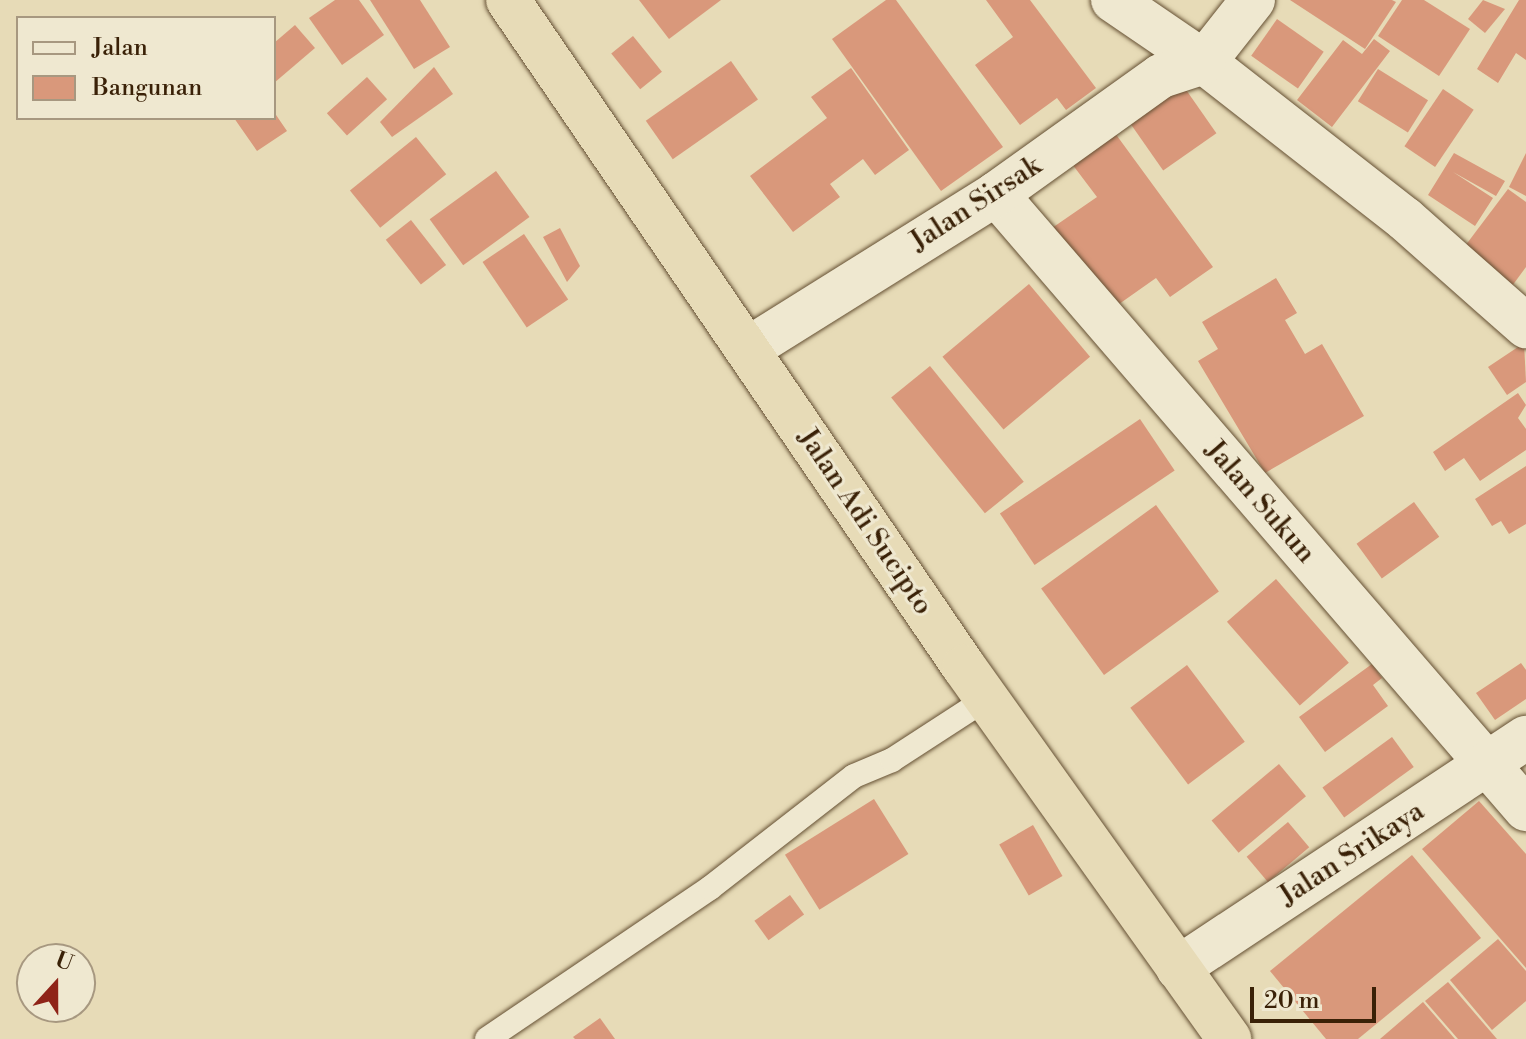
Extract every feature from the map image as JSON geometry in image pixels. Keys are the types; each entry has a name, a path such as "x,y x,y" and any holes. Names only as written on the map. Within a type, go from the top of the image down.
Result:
{"highway":[{"name":"Jalan Adi Sucipto","path":"508,0 986,699 1228,1039"}],"street":[{"path":"1113,0 1204,62 1405,219 1526,326"},
{"path":"1204,62 1253,0"},
{"name":"Jalan Sirsak","path":"748,349 996,194 1161,76 1204,62"},
{"name":"Jalan Sukun","path":"996,194 1526,809"},
{"name":"Jalan Srikaya","path":"1178,968 1526,738"}],"lane":[{"path":"487,1039 710,888 854,776 892,760 986,699"}],"building":[{"path":"335,0 359,0 384,35 342,65 309,18"},
{"path":"370,0 420,0 450,47 414,69"},
{"path":"639,0 721,0 669,39"},
{"path":"886,0 896,0 1003,147 941,191 832,39"},
{"path":"986,0 1030,0 1096,88 1066,110 1057,98 1020,125 975,65 1013,37"},
{"path":"1290,0 1392,0 1396,2 1365,49"},
{"path":"1402,0 1424,0 1470,29 1439,76 1378,36"},
{"path":"1483,0 1505,9 1485,33 1468,19"},
{"path":"1519,0 1526,0 1526,60 1516,53 1498,83 1477,69"},
{"path":"1277,19 1324,52 1298,89 1251,56"},
{"path":"295,25 315,48 276,81 276,41"},
{"path":"633,36 662,72 640,89 611,54"},
{"path":"1374,39 1390,51 1332,127 1297,100 1343,40 1362,54"},
{"path":"731,61 758,100 673,159 646,121"},
{"path":"434,67 453,94 392,137 380,122"},
{"path":"851,68 909,150 875,175 863,159 830,184 840,197 793,232 750,176 827,118 811,97"},
{"path":"1378,69 1428,100 1408,132 1358,101"},
{"path":"367,77 387,99 347,135 327,113"},
{"path":"1182,84 1216,133 1163,170 1129,121"},
{"path":"1443,89 1474,110 1435,167 1404,146"},
{"path":"276,115 287,131 257,151 235,120 276,120"},
{"path":"1112,129 1213,267 1170,297 1156,278 1112,309 1052,228 1097,197 1069,160"},
{"path":"416,137 446,174 380,228 350,190"},
{"path":"1454,153 1505,181 1496,196 1453,172 1493,198 1475,226 1428,195"},
{"path":"1526,153 1526,196 1509,187"},
{"path":"496,171 530,217 463,265 430,219"},
{"path":"1508,189 1526,202 1526,267 1512,286 1462,250"},
{"path":"411,220 446,265 421,285 386,240"},
{"path":"560,228 580,266 567,282 543,237"},
{"path":"524,234 568,299 527,327 483,262"},
{"path":"1276,278 1297,313 1285,320 1305,354 1322,344 1364,416 1265,473 1198,361 1218,349 1202,322"},
{"path":"1029,284 1090,357 1004,429 942,357"},
{"path":"1524,343 1526,382 1507,395 1488,367"},
{"path":"930,366 1024,482 985,513 891,397"},
{"path":"1518,393 1526,405 1518,418 1526,429 1526,450 1480,481 1464,458 1445,471 1433,452"},
{"path":"1140,419 1175,470 1035,565 1000,514"},
{"path":"1526,466 1526,524 1509,534 1501,521 1492,526 1475,499"},
{"path":"1414,502 1439,537 1382,579 1357,544"},
{"path":"1156,505 1219,592 1104,675 1041,588"},
{"path":"1276,579 1349,663 1300,705 1227,622"},
{"path":"1521,663 1526,670 1526,699 1495,720 1476,693"},
{"path":"1372,664 1382,678 1373,685 1388,706 1325,752 1299,717"},
{"path":"1187,665 1245,742 1188,784 1130,708"},
{"path":"1392,737 1414,767 1344,817 1322,788"},
{"path":"1279,764 1306,796 1239,853 1212,821"},
{"path":"874,799 908,854 819,910 785,855"},
{"path":"1479,801 1526,854 1526,968 1422,849"},
{"path":"1288,822 1309,847 1268,882 1247,857"},
{"path":"1033,825 1062,876 1029,896 999,845"},
{"path":"1412,855 1481,938 1358,1039 1326,1039 1270,971"},
{"path":"790,895 804,914 769,940 754,921"},
{"path":"1498,939 1526,971 1526,1001 1492,1030 1450,980"},
{"path":"1448,982 1497,1039 1458,1039 1425,1001"},
{"path":"1423,1002 1455,1039 1380,1039"},
{"path":"600,1018 615,1039 573,1037"}]}
